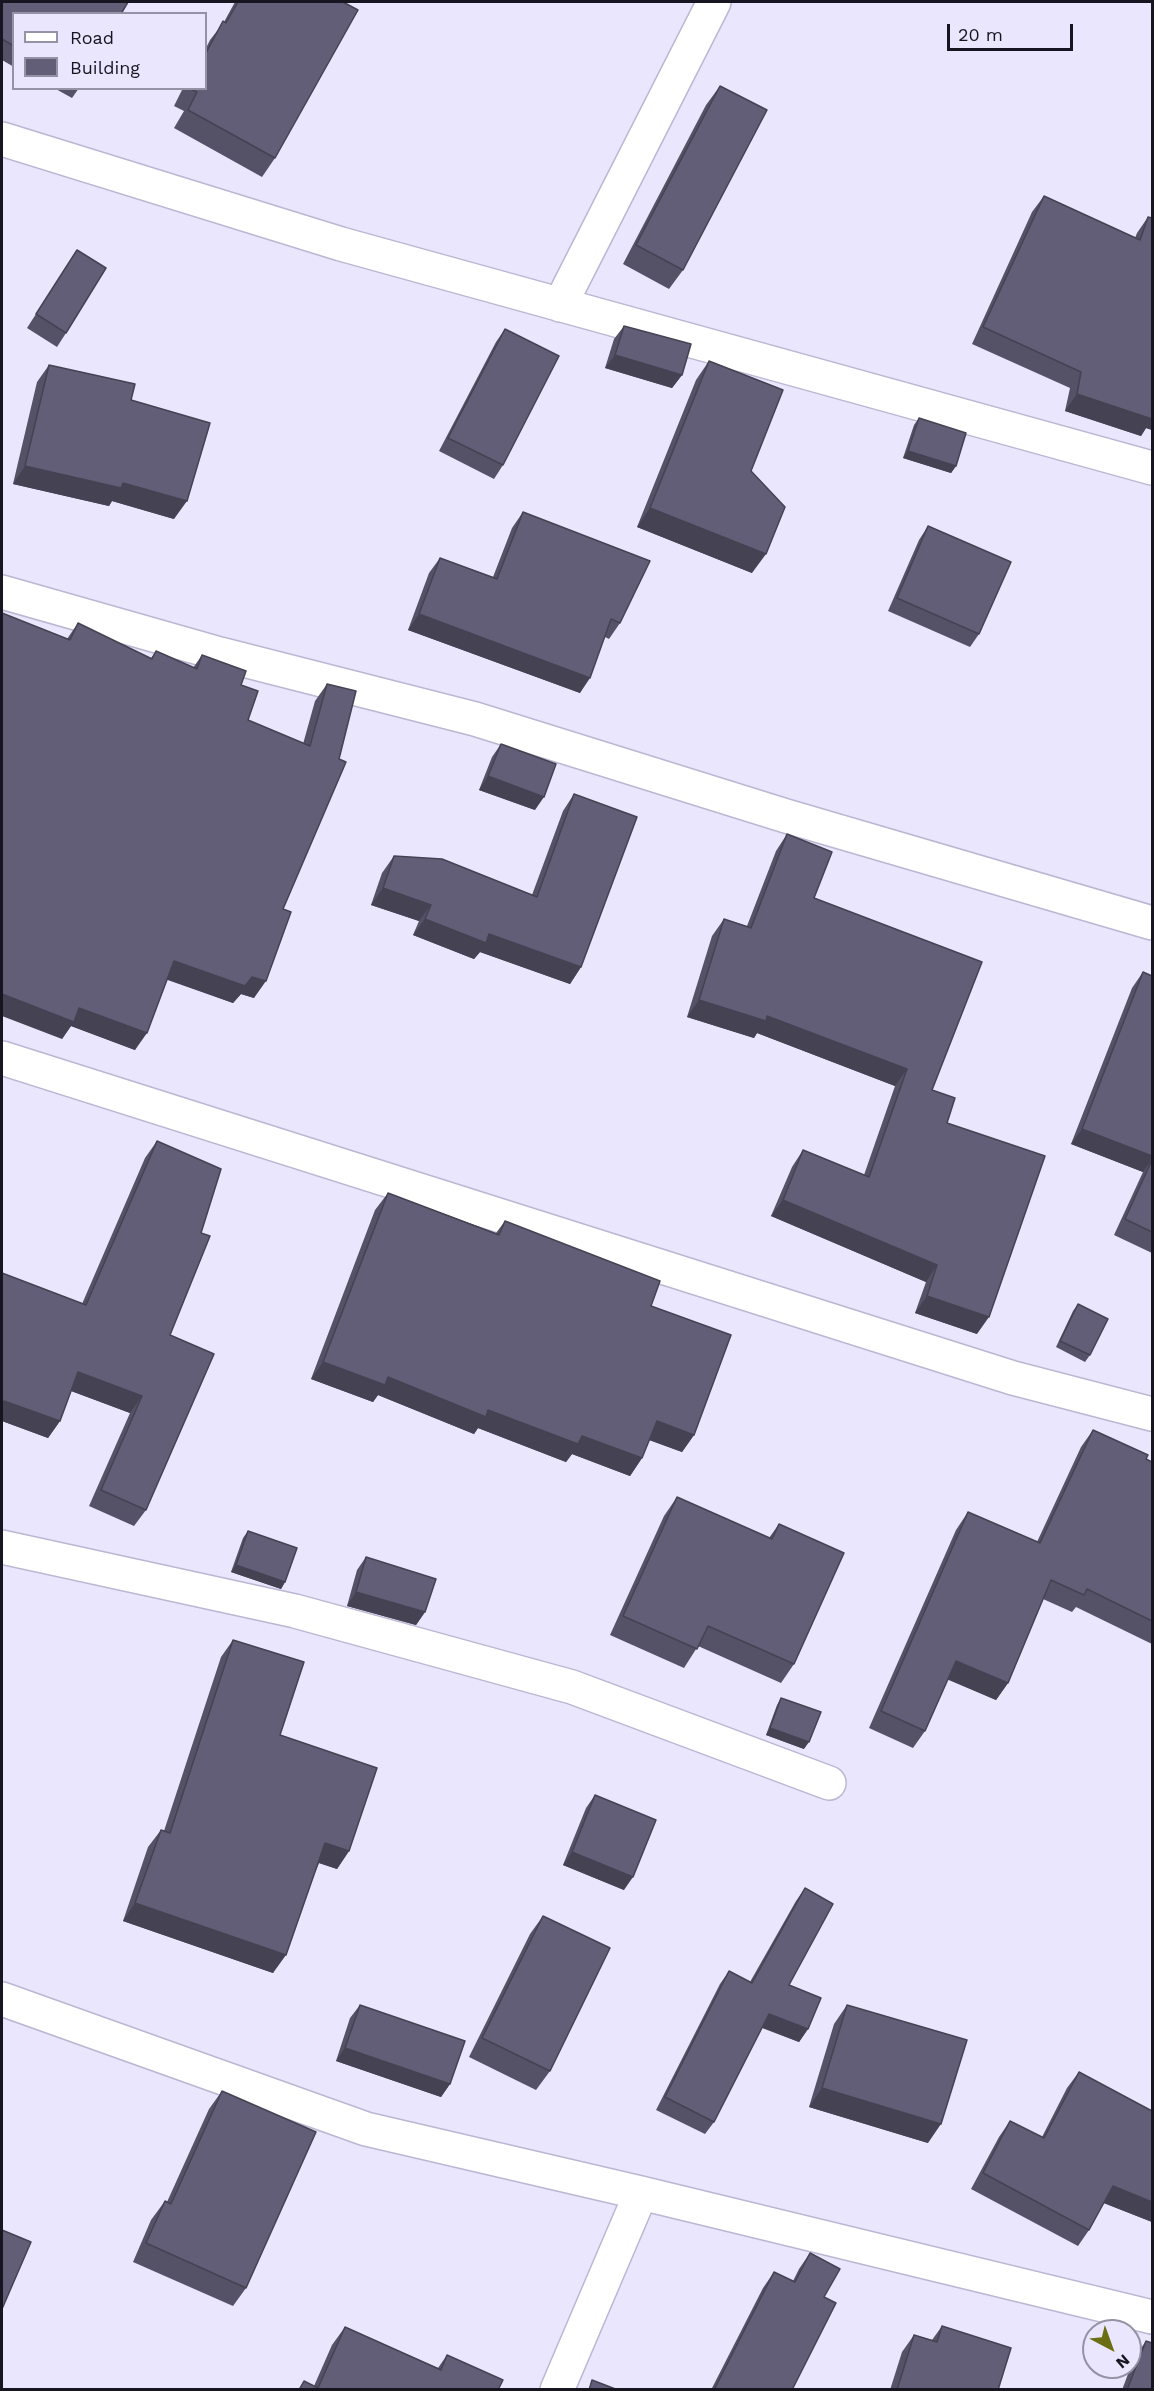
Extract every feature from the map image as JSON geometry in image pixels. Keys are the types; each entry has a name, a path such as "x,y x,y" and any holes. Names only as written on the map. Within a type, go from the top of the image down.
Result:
{"street":[{"path":"560,305 714,2"},
{"path":"2,139 341,244 1152,468"},
{"path":"2,592 220,654 476,719 786,816 1152,923"},
{"path":"2,1058 1013,1378 1152,1414"},
{"path":"2,1547 295,1611 560,1684 829,1783"},
{"path":"2,1999 366,2129 1152,2317"},
{"path":"557,2390 641,2193"}],"building":[{"path":"2,2 128,2 122,12 12,12 12,45 2,39"},
{"path":"238,2 343,2 358,10 275,158 188,110 197,92 193,90 207,90 207,51 223,21 226,23"},
{"path":"720,86 767,110 683,270 636,245"},
{"path":"1044,196 1140,240 1148,217 1152,218 1152,419 1077,394 1081,372 983,327"},
{"path":"77,250 106,268 66,333 36,314"},
{"path":"624,326 691,344 682,375 615,355"},
{"path":"505,329 559,356 503,465 448,438"},
{"path":"709,361 783,390 751,471 785,507 766,554 650,508"},
{"path":"49,365 135,384 131,400 210,423 187,501 123,483 121,488 25,466"},
{"path":"919,418 966,433 956,466 908,451"},
{"path":"523,512 650,561 620,623 611,619 590,678 419,614 440,558 497,579"},
{"path":"928,526 1011,562 979,634 897,598"},
{"path":"2,613 70,640 78,623 152,659 156,651 197,669 202,655 246,671 241,685 258,691 248,720 310,746 327,684 356,691 339,759 346,762 283,909 291,912 266,981 252,977 245,986 174,961 147,1033 79,1008 74,1022 2,994"},
{"path":"501,744 556,764 544,797 488,776"},
{"path":"574,794 637,817 581,967 489,934 486,943 425,919 431,905 383,888 394,856 442,859 537,897"},
{"path":"787,834 832,852 814,898 982,962 932,1090 955,1098 947,1123 1045,1156 989,1317 927,1296 937,1265 783,1200 803,1150 869,1177 907,1069 767,1016 766,1021 699,1000 724,919 751,928"},
{"path":"1143,972 1152,976 1152,1156 1082,1129"},
{"path":"157,1141 221,1169 201,1233 210,1236 170,1335 214,1354 146,1510 101,1490 142,1396 78,1372 60,1421 4,1401 2,1409 2,1273 86,1305"},
{"path":"1152,1160 1152,1232 1125,1219"},
{"path":"388,1193 499,1235 505,1221 660,1281 651,1306 731,1335 694,1435 657,1421 642,1458 582,1436 578,1444 488,1410 486,1417 388,1377 385,1385 323,1362"},
{"path":"1078,1304 1108,1319 1090,1355 1060,1341"},
{"path":"1093,1430 1148,1455 1146,1459 1152,1462 1152,1621 1087,1589 1084,1595 1051,1580 1008,1683 956,1661 925,1731 881,1711 968,1512 1040,1543"},
{"path":"677,1497 772,1539 779,1524 844,1553 794,1664 708,1626 697,1649 623,1616"},
{"path":"248,1531 297,1548 285,1582 236,1565"},
{"path":"366,1557 436,1579 425,1612 356,1592"},
{"path":"233,1640 304,1662 280,1735 377,1768 349,1851 325,1843 286,1955 135,1903 161,1830 170,1833"},
{"path":"781,1698 821,1712 809,1742 770,1728"},
{"path":"595,1795 656,1820 633,1877 572,1852"},
{"path":"805,1888 833,1904 789,1985 821,1998 808,2029 769,2014 714,2122 665,2097 729,1971 752,1983"},
{"path":"543,1916 610,1948 550,2071 482,2038"},
{"path":"360,2005 465,2041 450,2084 345,2048"},
{"path":"847,2005 967,2040 941,2124 822,2088"},
{"path":"1079,2072 1152,2111 1152,2202 1113,2186 1089,2230 983,2173 1010,2121 1044,2138"},
{"path":"222,2091 316,2132 246,2288 146,2243 165,2201 171,2204"},
{"path":"2,2230 31,2242 2,2309"},
{"path":"810,2253 840,2269 824,2297 836,2303 792,2390 714,2390 774,2272 795,2282"},
{"path":"942,2326 1011,2348 998,2390 897,2390 914,2335 937,2342"},
{"path":"345,2327 441,2370 447,2355 503,2380 498,2390 299,2390 304,2381 318,2388"},
{"path":"1146,2341 1152,2343 1152,2390 1127,2390 1131,2379 1142,2379 1142,2351"},
{"path":"592,2380 618,2390 589,2390"}]}
